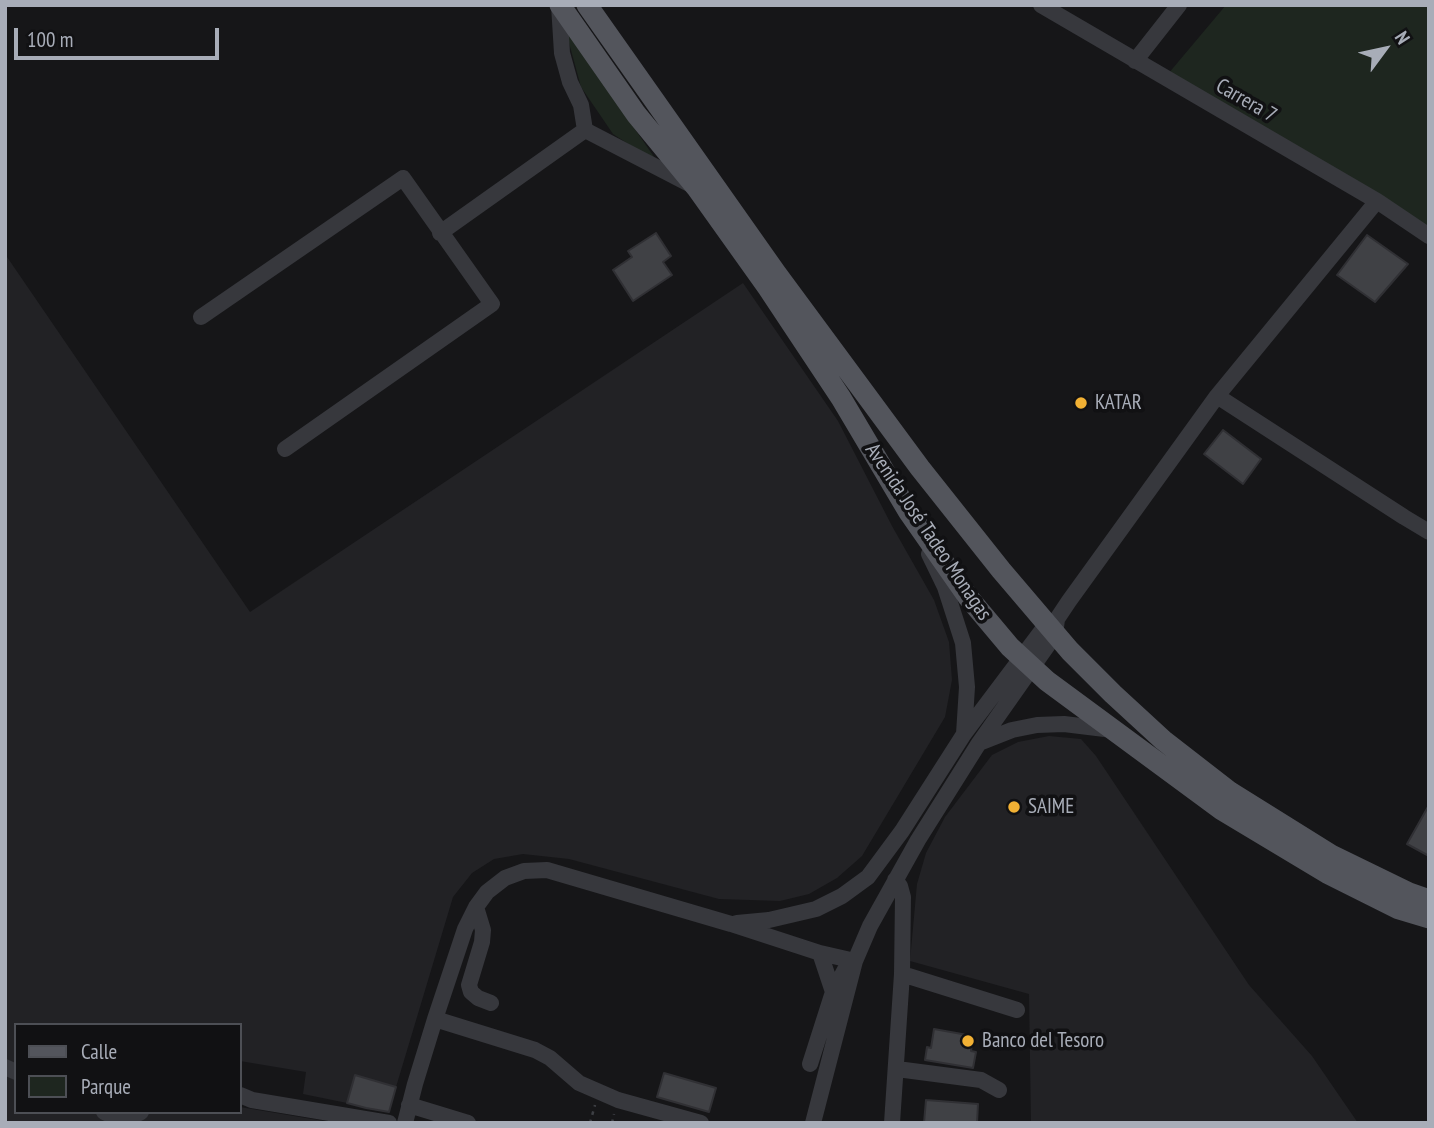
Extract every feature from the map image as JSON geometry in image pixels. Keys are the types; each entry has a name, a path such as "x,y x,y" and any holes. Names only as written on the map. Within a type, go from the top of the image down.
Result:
{"main road":[{"name":"Avenida José Tadeo Monagas","path":"560,5 636,114 696,187 768,288 841,398 908,510 992,628 1026,663 1222,810 1327,873 1399,909 1429,918"},
{"name":"Avenida José Tadeo Monagas","path":"587,5 912,458 1001,570 1113,694 1163,740 1230,792 1331,855 1429,900"}],"street":[{"path":"560,5 562,53 570,82 581,105 585,130"},
{"name":"Carrera 7","path":"1041,5 1377,201 1429,236"},
{"path":"1135,61 1179,5"},
{"path":"585,130 696,187"},
{"path":"440,233 585,130"},
{"path":"201,317 403,178 492,304 285,449"},
{"path":"731,924 769,920 816,909 842,896 867,877 902,831 964,734 1026,663 1217,396 1377,201"},
{"path":"1217,396 1429,531"},
{"path":"908,510 945,587 962,642 967,687 964,734"},
{"path":"810,1064 833,992 918,840 1026,663"},
{"path":"979,743 1037,724 1064,724 1113,730"},
{"path":"902,831 918,840"},
{"path":"405,1123 465,929 487,892 505,878 524,871 547,870 852,961"},
{"path":"892,1123 902,974 903,897 895,880"},
{"path":"476,907 483,930 482,942 469,985 471,992 478,998 491,1003"},
{"path":"820,953 833,992"},
{"path":"813,1123 852,961"},
{"path":"902,974 1017,1010"},
{"path":"435,1019 535,1051 550,1058 579,1083 618,1100 701,1123"},
{"path":"897,1069 981,1080 999,1090"},
{"path":"242,1096 252,1100 389,1123"},
{"path":"409,1105 468,1123"},
{"path":"108,1114 126,1122"}],"path":[{"path":"590,1123 595,1105"}],"shaded area":[{"path":"5,254 250,612 743,283 838,421 934,600 949,642 952,680 945,717 862,856 837,878 809,894 780,901 719,899 569,859 523,854 494,859 472,873 453,897 396,1087 355,1075 347,1103 303,1094 306,1072 242,1061 242,1023 14,1023 14,1114 242,1114 242,1107 336,1123 5,1123"},
{"path":"1049,736 1081,739 1096,756 1249,985 1312,1056 1358,1123 1031,1123 1029,994 910,961 917,884 926,853 945,817 992,755 1018,742"}],"green space":[{"path":"1226,5 1429,5 1429,229 1168,74"},
{"path":"565,28 659,164 613,134 581,87"}],"building":[{"path":"656,233 671,256 663,262 672,275 633,301 613,270 632,257 628,251"},
{"path":"1367,235 1408,264 1375,302 1337,275"},
{"path":"1223,430 1261,459 1243,484 1204,454"},
{"path":"1429,805 1429,856 1407,844"},
{"path":"934,1029 973,1036 971,1051 976,1052 973,1068 925,1060 927,1047 931,1048"},
{"path":"664,1073 716,1088 709,1112 657,1097"},
{"path":"355,1075 396,1087 389,1112 347,1103"},
{"path":"926,1100 978,1104 977,1123 924,1123"}],"place":[{"name":"KATAR","path":"1081,403"},
{"name":"SAIME","path":"1014,807"},
{"name":"Banco del Tesoro","path":"968,1041"}]}
